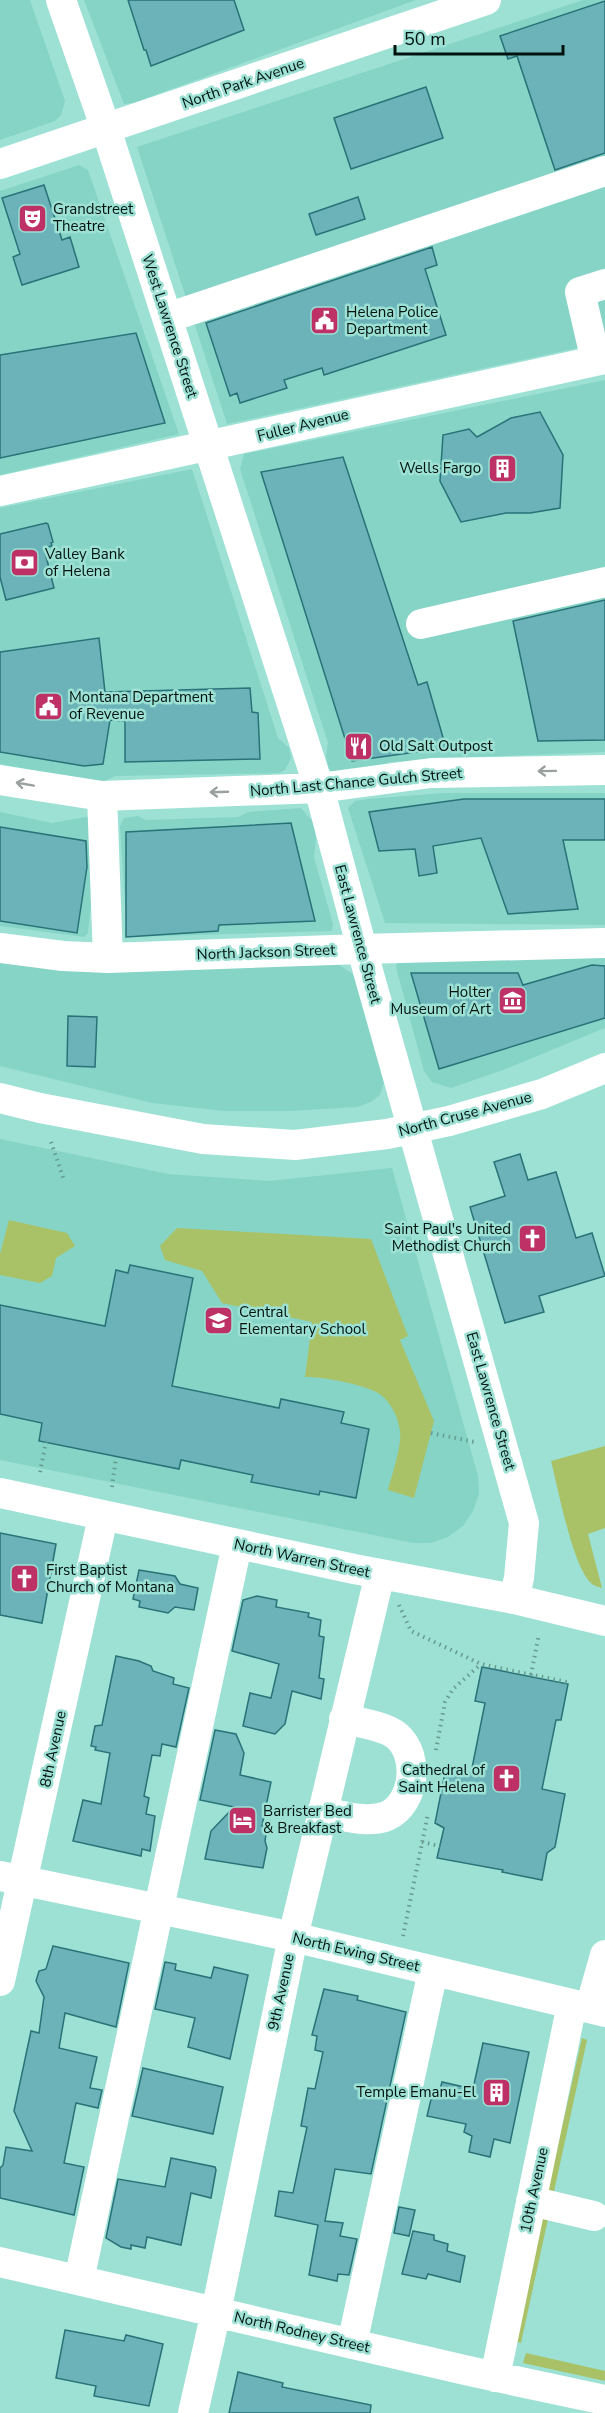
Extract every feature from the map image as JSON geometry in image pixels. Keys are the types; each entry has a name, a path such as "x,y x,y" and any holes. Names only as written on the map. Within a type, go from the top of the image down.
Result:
{"street":[{"name":"West Lawrence Street","path":"61,0 106,129 209,447"},
{"name":"North Park Avenue","path":"0,164 486,0"},
{"path":"167,318 605,171"},
{"path":"601,360 580,292 605,284"},
{"name":"Fuller Avenue","path":"0,491 601,360"},
{"name":"East Lawrence Street","path":"209,447 319,788 361,949 505,1448 524,1523 519,1578 514,1599"},
{"path":"421,624 605,582"},
{"name":"North Last Chance Gulch Street","path":"0,780 102,796 319,788 431,773 605,770"},
{"path":"102,796 108,958"},
{"name":"North Jackson Street","path":"0,948 63,956 108,958 605,943"},
{"name":"North Cruse Avenue","path":"0,1098 40,1108 203,1139 295,1145 412,1129 542,1094 605,1068"},
{"name":"North Warren Street","path":"0,1493 103,1517 514,1599 605,1620"},
{"name":"8th Avenue","path":"0,1981 12,1878 103,1517"},
{"path":"79,2280 237,1545"},
{"name":"9th Avenue","path":"193,2413 216,2312 292,1937 380,1574"},
{"path":"322,1812 370,1819 387,1815 401,1805 408,1793 411,1759 405,1746 396,1735 344,1719"},
{"name":"North Ewing Street","path":"12,1878 292,1937 589,2008"},
{"name":"10th Avenue","path":"495,2377 531,2201 605,1955"},
{"path":"352,2344 433,1971"},
{"path":"531,2201 594,2216"},
{"name":"North Rodney Street","path":"0,2262 495,2377 605,2400"}],"path":[{"path":"51,1142 64,1180"},
{"path":"431,1433 476,1442"},
{"path":"40,1472 46,1442"},
{"path":"112,1487 116,1457"},
{"path":"398,1604 411,1631 481,1664 570,1683"},
{"path":"531,1675 539,1634"},
{"path":"435,1752 445,1702 453,1689 481,1664"},
{"path":"403,1936 429,1808"},
{"path":"422,1842 440,1846"}],"shaded area":[{"path":"0,0 30,0 65,101 61,115 55,121 0,140"},
{"path":"84,0 416,0 133,103 124,104"},
{"path":"583,0 605,0 605,342 227,424 137,147"},
{"path":"79,165 88,170 179,434 0,475 0,191"},
{"path":"605,380 605,752 390,762 357,775 340,778 329,769 326,756 328,743 240,469 244,454"},
{"path":"192,469 278,738 289,748 291,758 285,770 279,773 115,776 100,783 0,764 0,508"},
{"path":"444,793 605,793 605,925 385,923 348,808 355,801"},
{"path":"301,808 313,822 316,838 314,857 333,924 332,931 127,937 120,826 124,818 138,816 146,820 238,817 248,812"},
{"path":"0,812 52,823 91,816 97,841 88,933 84,937 0,926"},
{"name":"Holter Museum of Art","path":"399,958 605,958 605,1028 503,1070 451,1088 432,1082 424,1071 396,967"},
{"path":"0,959 338,964 353,974 384,1082 380,1095 371,1102 357,1107 290,1111 224,1111 152,1103 0,1066"},
{"name":"Central Elementary School","path":"0,1139 168,1174 269,1181 392,1168 478,1476 479,1494 473,1511 463,1526 448,1537 431,1543 413,1543 0,1460"}],"green space":[{"path":"9,1220 67,1233 75,1246 56,1258 52,1276 40,1283 0,1275 0,1254"},
{"path":"177,1228 371,1239 408,1336 400,1340 434,1421 414,1498 388,1490 400,1444 400,1431 394,1411 388,1402 375,1391 366,1388 332,1380 305,1377 312,1322 222,1303 202,1271 165,1260 160,1246"},
{"path":"605,1446 605,1528 588,1534 602,1588 590,1582 577,1559 551,1461"},
{"path":"582,2038 587,2040 521,2343 514,2341"},
{"path":"526,2353 605,2371 605,2381 523,2363"}],"building":[{"path":"128,0 234,0 244,30 151,66"},
{"path":"605,1 605,153 555,170 517,56 508,59 500,36"},
{"path":"426,87 443,138 351,169 334,118"},
{"name":"Grandstreet Theatre","path":"44,185 62,240 70,237 79,267 22,285 13,257 20,254 2,198"},
{"path":"358,197 365,219 316,235 309,214"},
{"path":"432,247 437,265 425,269 446,335 324,375 322,368 284,380 287,388 240,403 237,393 230,396 206,323"},
{"path":"136,333 165,423 0,458 0,355"},
{"name":"Wells Fargo","path":"540,412 563,455 560,508 530,513 506,513 461,522 440,481 443,435 469,429 477,437 511,418"},
{"path":"343,457 418,685 427,682 446,748 352,761 261,472"},
{"name":"Valley Bank of Helena","path":"46,523 53,542 52,546 44,548 54,588 6,600 0,577 0,534"},
{"path":"605,600 605,740 538,741 513,621"},
{"path":"99,638 105,692 250,688 252,712 258,713 260,759 125,762 125,721 110,720 103,764 84,766 0,752 0,652"},
{"path":"464,799 605,799 605,840 563,840 578,909 508,914 481,838 433,846 437,873 419,876 415,849 379,851 369,812"},
{"path":"291,823 315,921 219,925 218,931 126,937 126,832"},
{"path":"0,827 86,841 87,867 77,933 0,921"},
{"name":"Holter Museum of Art","path":"592,965 605,966 605,1018 439,1069 411,973 518,973 523,985"},
{"path":"68,1016 97,1017 95,1067 67,1066"},
{"path":"520,1154 528,1180 556,1172 576,1238 592,1233 605,1276 539,1296 544,1312 505,1323 470,1207 505,1196 494,1162"},
{"path":"130,1265 193,1278 172,1386 279,1408 281,1399 344,1412 341,1423 369,1429 356,1498 320,1491 319,1495 251,1482 253,1475 181,1460 179,1469 39,1441 42,1423 0,1414 0,1305 105,1326 116,1270 128,1273"},
{"name":"First Baptist Church of Montana","path":"0,1533 56,1544 42,1623 0,1615"},
{"path":"139,1570 175,1576 180,1584 198,1588 194,1610 175,1607 168,1613 139,1607 140,1601 133,1599"},
{"path":"257,1596 277,1600 276,1607 309,1613 308,1617 321,1620 319,1636 324,1637 319,1678 324,1679 321,1699 292,1691 285,1724 275,1734 243,1726 250,1693 271,1698 279,1664 232,1651 243,1600"},
{"path":"116,1656 151,1666 153,1671 174,1678 173,1684 189,1688 176,1747 162,1744 160,1756 152,1755 144,1796 149,1798 146,1814 155,1816 150,1851 142,1849 141,1856 73,1841 83,1800 101,1804 110,1753 95,1750 96,1747 91,1746 95,1726 102,1725"},
{"path":"482,1667 568,1684 561,1720 556,1720 542,1789 565,1794 555,1847 547,1853 542,1880 437,1858 444,1828 435,1823 446,1768 471,1773 485,1703 475,1701"},
{"name":"Barrister Bed & Breakfast","path":"215,1730 236,1734 244,1753 240,1775 271,1782 262,1826 267,1827 265,1841 267,1848 263,1868 205,1859 211,1831 234,1807 200,1800"},
{"path":"53,1946 129,1963 116,2027 65,2013 59,2048 97,2057 90,2088 102,2090 98,2108 76,2103 64,2163 84,2167 74,2215 0,2198 0,2168 3,2165 6,2147 32,2151 14,2111 31,2031 39,2033 44,1997 36,1981 39,1971 46,1969"},
{"path":"165,1962 176,1964 175,1970 211,1978 214,1967 248,1975 230,2059 188,2047 195,2018 155,2009"},
{"path":"324,1989 358,1996 357,2000 406,2012 371,2174 335,2169 325,2221 343,2223 340,2236 357,2239 349,2275 338,2274 337,2281 309,2275 318,2225 275,2216 279,2191 293,2193 307,2127 301,2126 308,2088 315,2089 323,2052 315,2050 317,2036 312,2035"},
{"name":"Temple Emanu-El","path":"483,2043 529,2052 510,2143 494,2139 490,2157 469,2152 472,2136 464,2132 466,2124 427,2116 433,2091 439,2093 442,2082 473,2089"},
{"path":"143,2068 223,2087 213,2134 132,2116"},
{"path":"171,2158 215,2167 216,2170 211,2198 191,2193 181,2245 147,2237 145,2248 131,2245 131,2249 121,2247 106,2238 118,2179 165,2187"},
{"path":"399,2207 415,2210 409,2236 394,2233"},
{"path":"413,2231 434,2235 434,2240 448,2244 447,2251 465,2256 460,2282 428,2274 426,2279 402,2274"},
{"path":"65,2330 124,2341 126,2335 163,2344 149,2406 94,2396 96,2386 56,2378"},
{"path":"238,2372 283,2383 282,2387 371,2405 370,2413 229,2413"}],"place":[{"name":"Grandstreet Theatre","path":"32,218"},
{"name":"Helena Police Department","path":"325,321"},
{"name":"Wells Fargo","path":"502,468"},
{"name":"Valley Bank of Helena","path":"24,563"},
{"name":"Montana Department of Revenue","path":"48,706"},
{"name":"Old Salt Outpost","path":"358,746"},
{"name":"Holter Museum of Art","path":"512,1001"},
{"name":"Saint Paul's United Methodist Church","path":"532,1238"},
{"name":"Central Elementary School","path":"218,1321"},
{"name":"First Baptist Church of Montana","path":"25,1579"},
{"name":"Cathedral of Saint Helena","path":"506,1779"},
{"name":"Barrister Bed & Breakfast","path":"242,1820"},
{"name":"Temple Emanu-El","path":"497,2092"}]}
